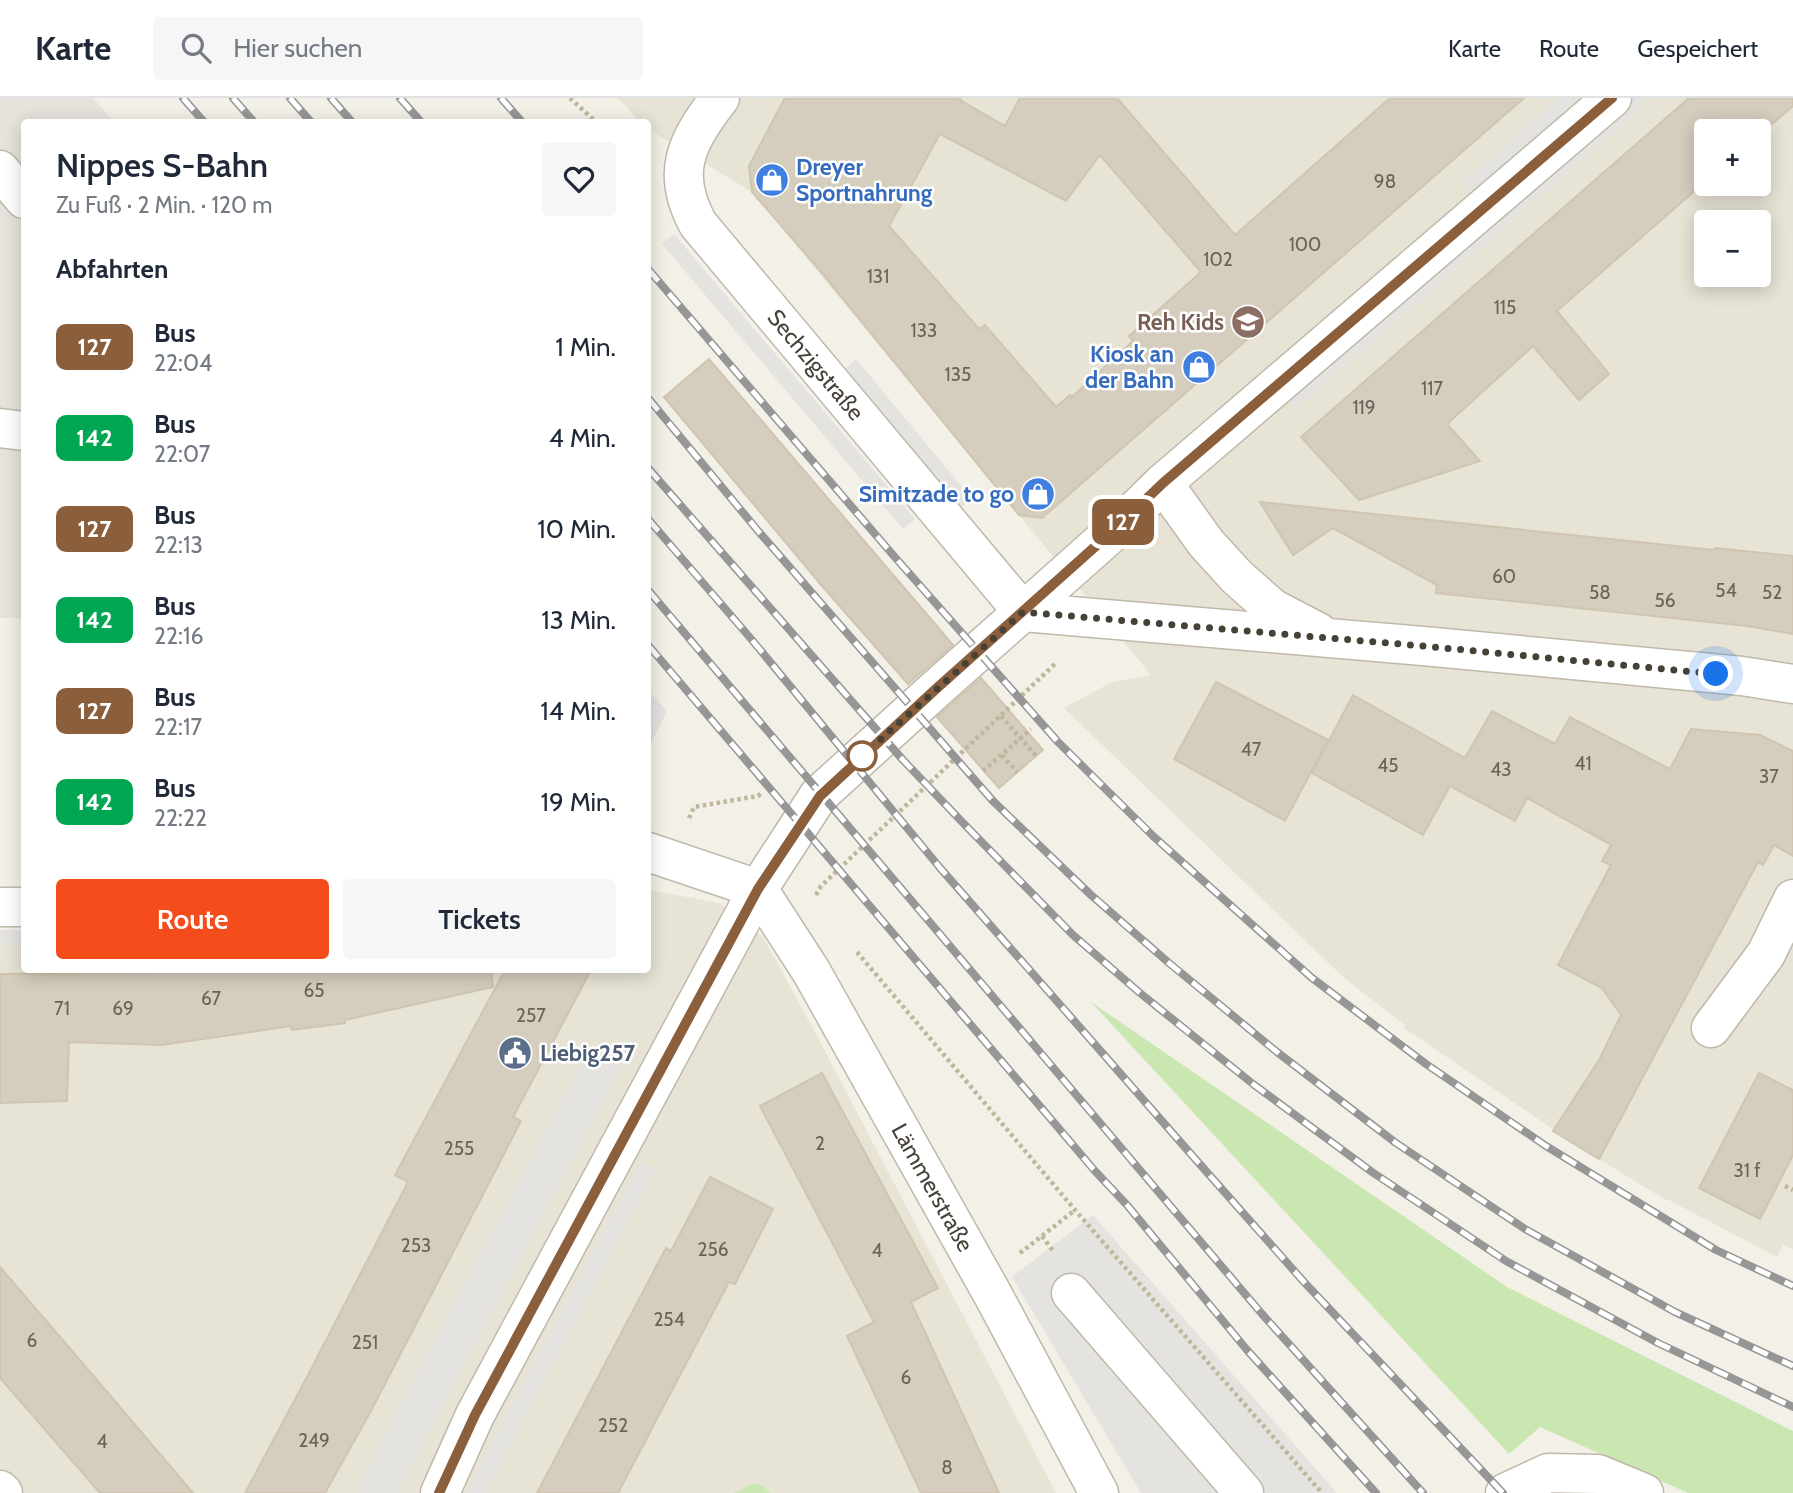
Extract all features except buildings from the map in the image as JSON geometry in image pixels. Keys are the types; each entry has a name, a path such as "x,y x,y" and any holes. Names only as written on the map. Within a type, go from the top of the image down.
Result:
{"street":[{"name":"Sechzigstraße","path":"720,98 690,145 683,162 682,181 685,196 698,224 1023,612"},
{"path":"440,1493 475,1415 758,889 820,796 1163,483 1612,98"},
{"path":"0,170 21,195"},
{"path":"0,428 21,431"},
{"path":"1163,483 1206,543 1237,577 1272,608 1333,639"},
{"path":"1023,612 1437,647 1728,675 1793,684"},
{"path":"651,853 758,889"},
{"name":"Lämmerstraße","path":"758,889 811,971 985,1281 1099,1493"},
{"path":"1711,1028 1766,954 1793,899"},
{"path":"0,907 21,907"},
{"path":"1071,1293 1244,1493"},
{"path":"1505,1493 1548,1473 1598,1474 1644,1493"}],"path":[{"path":"570,98 593,119"},
{"path":"792,942 821,886 1103,619"},
{"path":"1001,716 1037,757"},
{"path":"983,771 1031,729"},
{"path":"1002,755 1017,772"},
{"path":"850,943 1075,1210 1322,1493"},
{"path":"1785,1186 1793,1190"},
{"path":"985,1281 1075,1210"}],"shaded area":[{"path":"0,98 93,98 111,119 21,119 21,618 0,618"},
{"path":"618,98 1793,98 1793,1250 1783,1244 1777,1257 1666,1200 1553,1131 1404,1028 1405,1025 1343,977 1064,708 1112,682 1151,675 752,192 651,131 651,119 637,119"},
{"path":"1559,98 1583,98 1472,195 1462,183"},
{"path":"1631,98 1640,98 1645,105 1294,410 1285,399"},
{"path":"674,234 915,519 903,529 662,244"},
{"path":"856,359 972,499 961,508 845,369"},
{"path":"651,693 667,711 651,744"},
{"path":"651,891 720,903 763,937 1056,1493 0,1493 0,936 21,935 21,973 651,973"},
{"path":"0,930 21,930 21,944 0,944"},
{"path":"636,1038 397,1493 356,1493 582,1062"},
{"path":"640,1162 655,1170 485,1493 466,1493"},
{"path":"1093,1215 1337,1493 1141,1493 1012,1277"}],"green space":[{"path":"1091,1002 1507,1287 1793,1431 1793,1493 1688,1493 1540,1427 1509,1454"},
{"path":"755,1483 770,1493 734,1493"}],"railway":[{"path":"183,98 201,119"},
{"path":"233,98 251,119"},
{"path":"290,98 308,119"},
{"path":"331,98 349,119"},
{"path":"400,98 418,119"},
{"path":"501,98 519,119"},
{"path":"651,273 893,555 1058,742 1153,836 1312,978 1426,1064 1546,1146 1716,1250 1793,1286"},
{"path":"651,402 759,532 993,801 1091,895 1169,963 1277,1052 1396,1143 1525,1229 1675,1312 1793,1366"},
{"path":"651,471 903,760 1073,935 1140,993 1253,1084 1372,1172 1506,1261 1658,1343 1793,1407"},
{"path":"651,522 941,869 1190,1153 1304,1282 1503,1493"},
{"path":"651,594 1262,1314 1423,1493"},
{"path":"651,649 1095,1171 1127,1205 1247,1350 1376,1493"}],"bus line":[{"name":"127","path":"439,1493 475,1415 758,889 820,796 1163,483 1612,98"}],"place":[{"name":"Dreyer Sportnahrung","path":"772,180"},
{"name":"Reh Kids","path":"1248,322"},
{"name":"Kiosk an der Bahn","path":"1199,367"},
{"name":"Simitzade to go","path":"1038,494"},
{"name":"Liebig257","path":"515,1053"}],"route":[{"path":"862,756 1023,612 1716,674"}]}
